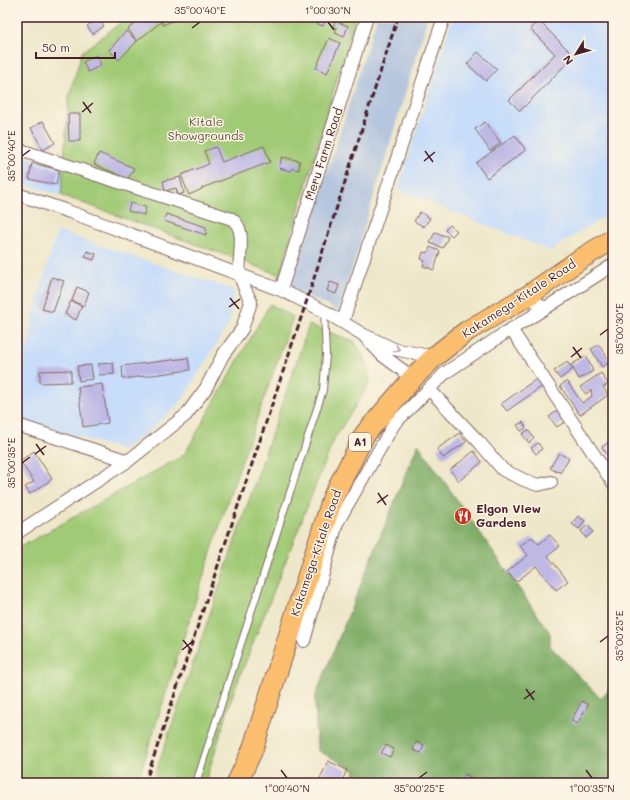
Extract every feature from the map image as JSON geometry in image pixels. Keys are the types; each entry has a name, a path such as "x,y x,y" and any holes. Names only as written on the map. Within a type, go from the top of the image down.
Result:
{"highway":[{"name":"Kakamega-Kitale Road","path":"237,783 252,751 333,497 364,434 412,379 434,357 467,332 529,295 613,239"},
{"name":"Kakamega-Kitale Road","path":"248,783 252,751"}],"street":[{"name":"Meru Farm Road","path":"281,290 367,17"},
{"path":"343,322 444,17"},
{"path":"17,149 232,219 237,223 240,230 240,275 251,302 242,329 223,355 206,388 186,415 128,461 17,534"},
{"path":"17,194 281,290 324,311 362,334 394,349 434,357"},
{"path":"304,641 337,523 394,424 446,373 511,329 613,265"},
{"path":"529,295 544,309"},
{"path":"511,329 613,483"},
{"path":"362,334 376,350 412,379"},
{"path":"430,389 503,470 538,485 551,482"},
{"path":"17,425 128,461"}],"lane":[{"path":"196,783 323,390 326,356 324,311"}],"shaded area":[{"path":"377,17 428,17 339,311 290,288"},
{"path":"453,17 613,17 613,211 550,251 398,189"},
{"path":"17,153 63,169 61,195 17,182"},
{"path":"57,231 234,290 229,323 182,401 149,431 122,450 17,417 17,392 36,304"}],"green space":[{"name":"Kitale Showgrounds","path":"129,17 355,17 280,275 61,195 69,96 82,52"},
{"path":"270,304 293,317 228,500 137,783 17,783 17,549 184,455"},
{"path":"309,325 354,341 367,363 370,383 334,439 234,691 205,783 152,783"},
{"path":"418,444 550,633 550,646 601,699 613,685 613,783 353,783 355,770 317,750 315,697"}],"building":[{"path":"143,17 157,17 161,22 137,41 128,29"},
{"path":"160,17 182,17 163,25"},
{"path":"303,17 326,17 323,26"},
{"path":"98,18 104,26 93,34 87,26"},
{"path":"538,20 574,56 520,111 509,100 555,54 530,29"},
{"path":"335,21 348,26 344,37 335,33 337,28 333,27"},
{"path":"126,31 137,41 119,60 109,50"},
{"path":"329,38 340,43 327,73 316,68"},
{"path":"478,52 497,69 486,81 467,64"},
{"path":"96,55 101,65 88,72 83,62"},
{"path":"68,114 80,114 80,141 69,141"},
{"path":"43,121 55,143 43,150 31,128"},
{"path":"485,122 501,143 490,151 475,129"},
{"path":"515,135 526,150 487,178 476,163"},
{"path":"264,146 270,162 202,188 189,195 181,175 209,164 204,151 216,147 222,162"},
{"path":"99,153 134,168 128,179 94,164"},
{"path":"282,157 300,161 299,170 292,168 291,171 279,168"},
{"path":"32,163 59,170 56,185 29,179"},
{"path":"17,172 24,174 21,183 17,182"},
{"path":"180,177 184,193 178,195 176,188 165,191 163,181"},
{"path":"130,203 146,207 144,215 128,211"},
{"path":"420,212 430,218 424,227 414,221"},
{"path":"166,214 206,227 206,235 164,221"},
{"path":"450,225 457,231 452,236 445,230"},
{"path":"435,232 448,237 443,248 430,243"},
{"path":"430,247 440,251 434,270 423,266 425,261 421,259 423,252 428,253"},
{"path":"87,251 96,254 94,260 85,257"},
{"path":"52,277 64,281 53,312 42,309"},
{"path":"330,282 339,285 336,294 327,291"},
{"path":"77,287 89,292 84,306 72,301"},
{"path":"71,301 82,306 76,320 65,314"},
{"path":"599,345 610,362 602,367 591,349"},
{"path":"586,356 593,371 579,379 571,365"},
{"path":"188,358 190,370 123,379 122,366"},
{"path":"567,362 573,369 560,379 554,371"},
{"path":"113,363 114,374 99,375 98,364"},
{"path":"91,365 93,379 79,381 77,366"},
{"path":"71,370 71,382 40,383 40,371"},
{"path":"601,373 608,384 603,387 608,395 580,415 560,386 567,381 582,403 592,396 591,390 586,394 580,387"},
{"path":"539,377 544,385 507,411 501,404"},
{"path":"102,384 108,423 83,427 78,387"},
{"path":"558,410 566,421 557,427 549,417"},
{"path":"523,422 526,428 521,431 517,425"},
{"path":"528,430 534,438 529,443 522,434"},
{"path":"460,433 466,442 443,458 437,449"},
{"path":"613,439 613,452 608,456 602,447"},
{"path":"538,443 542,449 536,454 531,448"},
{"path":"34,451 52,479 30,494 25,487 34,482 20,461"},
{"path":"474,451 482,462 459,481 450,470"},
{"path":"559,453 569,459 560,473 550,468"},
{"path":"578,516 585,521 579,529 572,524"},
{"path":"588,525 593,532 586,538 581,531"},
{"path":"550,535 560,546 548,556 568,581 556,590 536,566 516,582 507,572 528,555 520,546 532,537 539,544"},
{"path":"582,701 588,705 577,724 571,721"},
{"path":"416,742 424,745 421,753 413,750"},
{"path":"386,745 394,749 390,757 381,753"},
{"path":"328,761 347,770 341,783 318,783"},
{"path":"465,774 477,781 475,783 460,783"}],"railway":[{"path":"145,783 306,303 398,17"}],"place":[{"name":"Elgon View Gardens","path":"463,516"}]}
